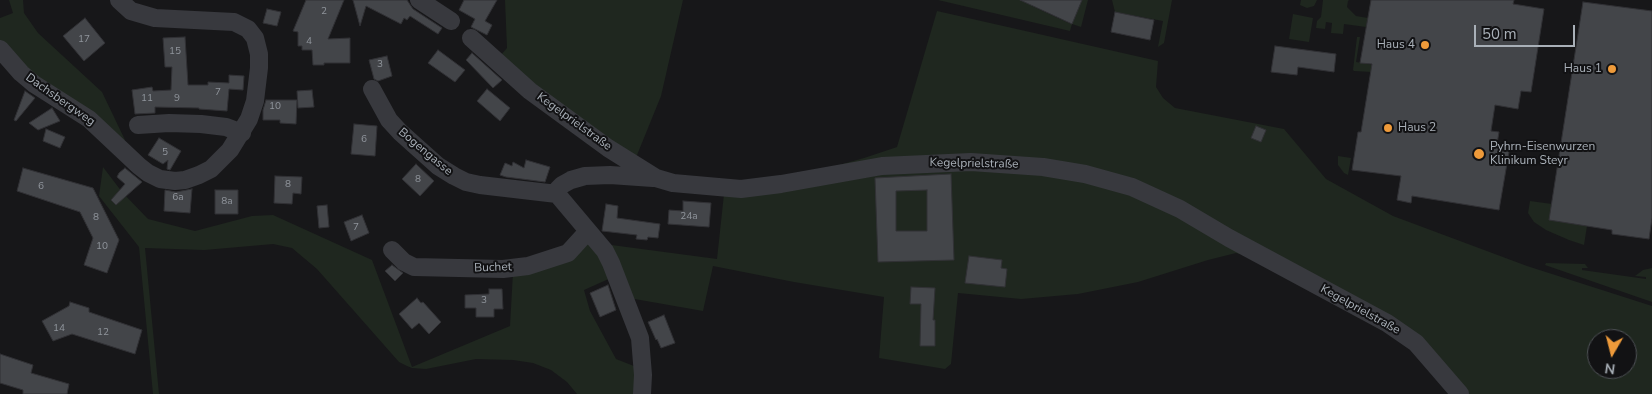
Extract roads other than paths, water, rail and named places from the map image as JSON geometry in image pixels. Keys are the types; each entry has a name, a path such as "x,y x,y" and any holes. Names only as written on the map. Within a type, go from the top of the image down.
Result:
{"street":[{"name":"Dachsbergweg","path":"0,49 21,74 81,113 139,166 160,178 175,181 185,180 211,168 230,150 242,133 255,101 260,68 258,45 252,33 242,25 234,22 169,20 142,15 131,11 119,0"},
{"path":"419,0 451,21"},
{"name":"Kegelprielstraße","path":"471,38 530,91 608,148 656,178 694,186 741,188 781,184 882,166 971,162 1043,167 1085,174 1132,186 1180,209 1245,248 1387,322 1416,343 1460,394"},
{"name":"Bogengasse","path":"372,89 389,120 400,132 438,166 454,176 480,186 557,194"},
{"path":"138,125 169,123 201,124 226,127 242,133"},
{"path":"642,394 643,375 640,338 611,263 605,251 557,194 558,189 562,185 585,176 610,175 656,178"},
{"name":"Buchet","path":"392,250 404,262 414,266 504,269 528,266 568,253 588,231"}],"place":[{"name":"Haus 4","path":"1425,45"},
{"name":"Haus 1","path":"1612,69"},
{"name":"Haus 2","path":"1388,128"},
{"name":"Pyhrn-Eisenwurzen Klinikum Steyr","path":"1479,154"}]}
